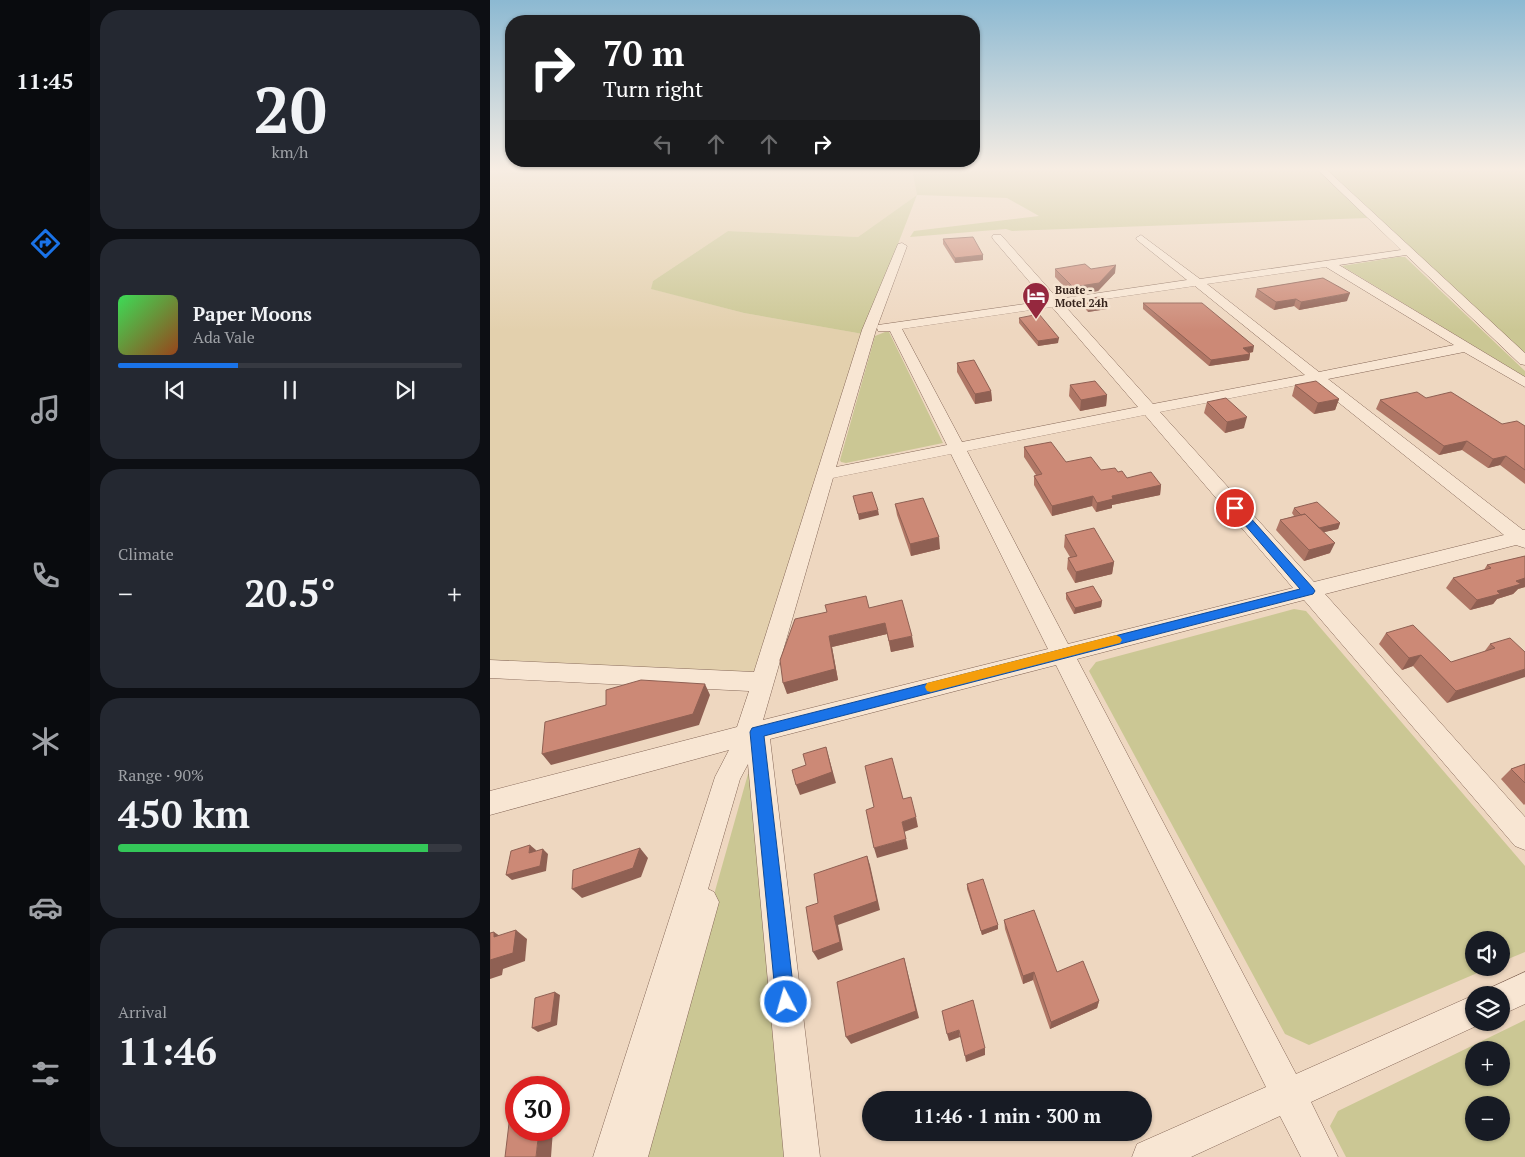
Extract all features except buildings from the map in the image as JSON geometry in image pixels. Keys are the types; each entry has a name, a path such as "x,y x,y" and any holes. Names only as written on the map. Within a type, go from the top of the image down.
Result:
{"street":[{"path":"1377,223 1525,361"},
{"path":"997,237 1525,837"},
{"path":"1141,238 1523,538"},
{"path":"630,1157 740,777 763,682 869,330 902,246"},
{"path":"869,330 1407,252"},
{"path":"1327,263 1525,382"},
{"path":"894,326 1320,1157"},
{"path":"826,474 1466,347"},
{"path":"490,804 749,738 1062,654 1523,538"},
{"path":"490,669 763,682"},
{"path":"611,1157 728,777 749,738"},
{"path":"749,738 802,1157"},
{"path":"1510,994 1525,988"},
{"path":"1150,1157 1465,1015"}],"shaded area":[{"path":"490,223 878,223 858,237 728,231 653,281 652,289 744,313 863,334 755,670 746,675 490,663"},
{"path":"878,223 906,223 863,334 744,313 651,289 653,281 728,231 858,237"},
{"path":"981,223 1231,223 1012,231 1006,229 910,237 914,231"},
{"path":"1381,223 1525,223 1525,357"},
{"path":"1405,257 1525,371 1525,377 1342,266"},
{"path":"889,332 943,443 846,463 841,462 875,336"},
{"path":"1294,609 1306,611 1525,866 1525,952 1510,958 1510,931 1465,931 1465,976 1470,976 1309,1045 1285,1034 1089,671 1096,662"},
{"path":"748,774 750,774 785,1157 640,1157"},
{"path":"1525,1020 1525,1157 1346,1157 1330,1126 1338,1111 1465,1049 1465,1086 1510,1086 1510,1041 1482,1041 1502,1031 1510,1031 1510,1027"}],"slow traffic":[{"path":"931,687 1116,640"}],"place":[{"name":"Buate - Motel 24h","path":"1036,320"}],"route":[{"path":"786,1002 757,732 1309,591 1235,508"}]}
